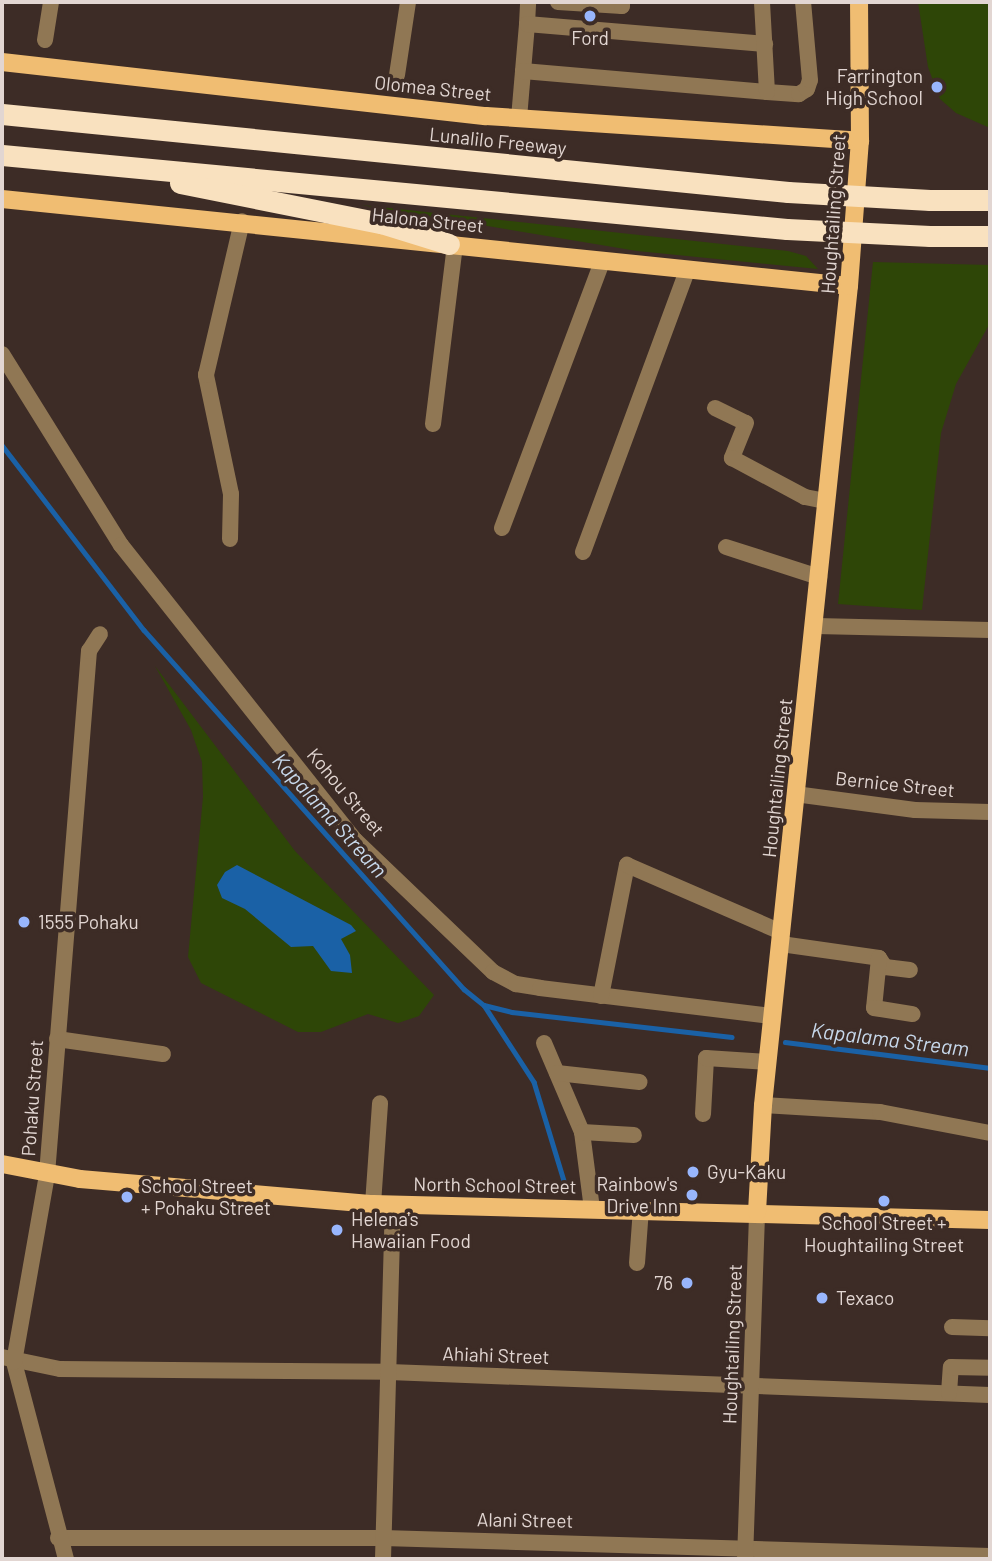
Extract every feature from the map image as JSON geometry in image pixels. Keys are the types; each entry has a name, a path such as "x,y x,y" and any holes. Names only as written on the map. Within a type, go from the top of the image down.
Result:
{"highway":[{"name":"Lunalilo Freeway","path":"2,114 788,192 930,200 990,200"},
{"path":"2,155 787,229 990,236"},
{"path":"51,159 369,221 452,244"}],"main road":[{"name":"Houghtailing Street","path":"757,1212 763,1105 795,794 816,626 825,501 849,286 860,141 859,2"},
{"name":"Olomea Street","path":"2,62 519,118 860,141"},
{"name":"Halona Street","path":"2,200 242,220 602,262 849,286"},
{"name":"North School Street","path":"2,1164 47,1174 225,1194 373,1203 990,1220"}],"street":[{"path":"45,40 51,2"},
{"path":"397,75 408,2"},
{"path":"519,118 528,2"},
{"path":"558,2 622,6 622,2"},
{"path":"762,2 767,92"},
{"path":"523,71 799,94 807,89 810,79 803,2"},
{"path":"527,24 765,44"},
{"path":"230,539 231,494 206,375 242,220"},
{"path":"433,424 452,244"},
{"path":"502,528 602,262"},
{"path":"583,552 687,271"},
{"name":"Kohou Street","path":"2,354 121,545 355,840 493,972 516,984 772,1016"},
{"path":"715,408 746,423 732,458 805,497 825,501"},
{"path":"726,547 819,577"},
{"path":"816,626 990,630"},
{"name":"Pohaku Street","path":"66,1559 8,1359 47,1174 89,651 100,634"},
{"name":"Bernice Street","path":"795,794 915,810 990,812"},
{"path":"601,996 627,865 781,938 879,958 885,967 910,970"},
{"path":"879,958 874,1008 913,1014"},
{"path":"57,1039 163,1055"},
{"path":"544,1043 582,1132 592,1209"},
{"path":"703,1114 706,1058 768,1062"},
{"path":"557,1073 640,1082"},
{"path":"373,1203 380,1103"},
{"path":"763,1105 880,1112 990,1133"},
{"path":"582,1132 634,1135"},
{"path":"383,1559 393,1204"},
{"path":"637,1263 640,1209"},
{"name":"Houghtailing Street","path":"745,1553 757,1212"},
{"path":"953,1327 990,1328"},
{"name":"Ahiahi Street","path":"8,1359 60,1369 389,1372 990,1395"},
{"path":"949,1393 951,1367 990,1368"},
{"name":"Alani Street","path":"58,1538 383,1538 745,1553 988,1557"}],"green space":[{"path":"918,2 990,2 990,128 956,113 940,99 928,67"},
{"path":"361,205 788,251 806,256 818,269 637,251"},
{"path":"873,262 990,265 990,323 956,384 941,433 922,610 838,604"},
{"path":"155,666 295,851 434,995 419,1016 398,1023 368,1014 321,1032 298,1032 201,983 188,957 203,797 202,762 191,730"}],"water":[{"path":"237,865 351,925 356,931 341,939 350,955 352,973 331,971 313,946 291,947 245,909 222,898 217,885 225,872"}],"waterway":[{"name":"Kapalama Stream","path":"2,445 144,630 464,989 484,1005 512,1012 732,1037"},
{"path":"484,1005 534,1082 566,1187"},
{"name":"Kapalama Stream","path":"785,1042 990,1068"}],"place":[{"name":"Ford","path":"590,16"},
{"name":"Farrington High School","path":"937,87"},
{"name":"1555 Pohaku","path":"24,922"},
{"name":"Gyu-Kaku","path":"693,1172"},
{"name":"Rainbow's Drive Inn","path":"692,1195"},
{"name":"School Street + Pohaku Street","path":"127,1197"},
{"name":"School Street + Houghtailing Street","path":"884,1201"},
{"name":"Helena's Hawaiian Food","path":"337,1230"},
{"name":"76","path":"687,1283"},
{"name":"Texaco","path":"822,1298"}]}
